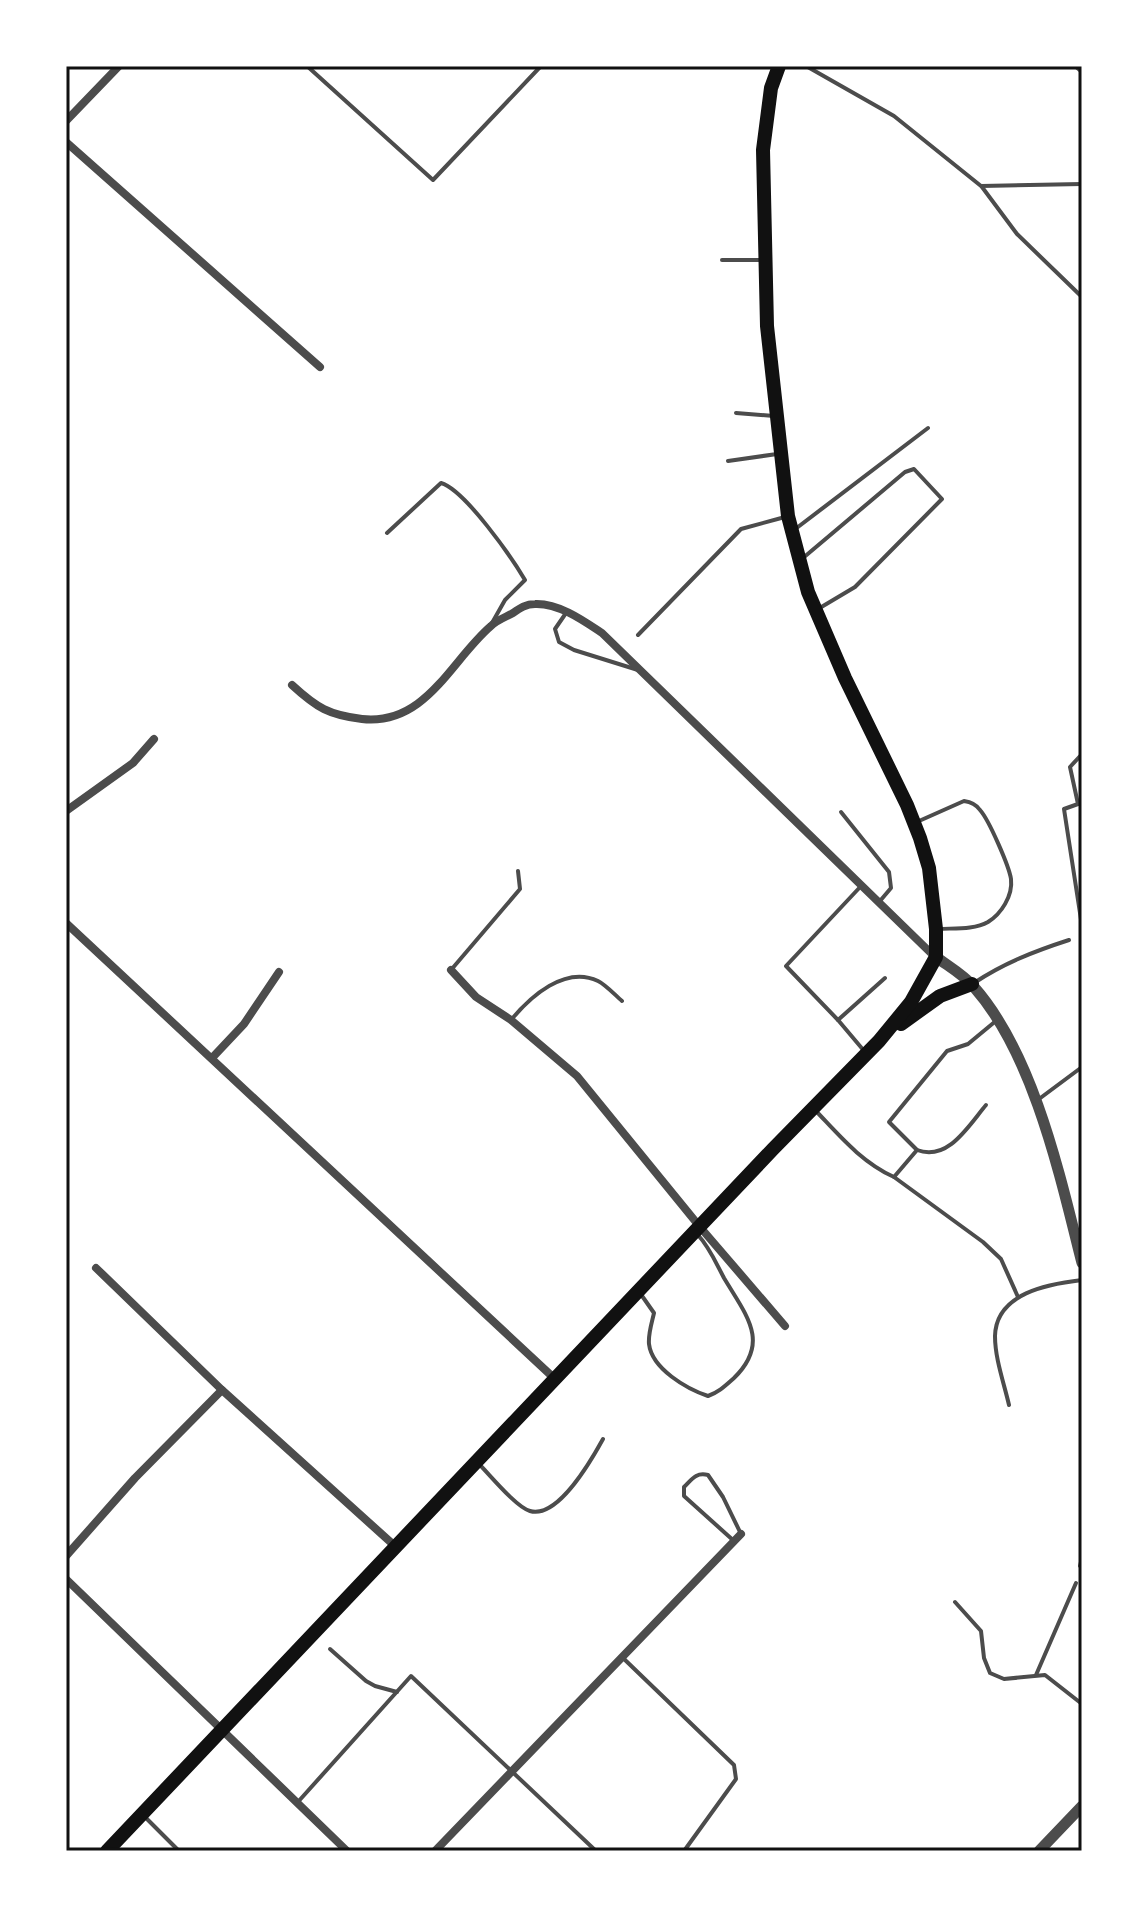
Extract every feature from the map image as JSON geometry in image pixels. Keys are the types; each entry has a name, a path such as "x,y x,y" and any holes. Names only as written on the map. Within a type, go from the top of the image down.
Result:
{"main road":[{"path":"107,1851 879,1041 911,1002 936,957 929,868 914,823 808,592 788,516 767,326 763,150 771,88 779,66"},
{"path":"879,1041 940,996 972,984"}],"street":[{"path":"66,121 119,66"},
{"path":"66,142 320,367"},
{"path":"292,685 314,705 336,716 377,721 407,712 444,682 492,625 524,606 535,604 566,613 602,633 936,957 972,984 998,1019 1053,1147 1082,1263"},
{"path":"66,811 133,763 154,739"},
{"path":"66,923 555,1379"},
{"path":"451,970 476,997 511,1020 577,1076 698,1230 785,1326"},
{"path":"212,1058 244,1024 279,972"},
{"path":"96,1268 222,1390 397,1548"},
{"path":"66,1556 135,1478 222,1390"},
{"path":"435,1851 741,1534"},
{"path":"66,1579 347,1851"},
{"path":"1039,1851 1082,1806"}],"lane":[{"path":"307,66 433,180 541,66"},
{"path":"806,66 894,116 981,186 1017,234 1082,297"},
{"path":"1075,66 1082,72"},
{"path":"981,186 1082,184"},
{"path":"722,260 766,260"},
{"path":"736,413 776,416"},
{"path":"792,531 928,428"},
{"path":"728,461 780,454"},
{"path":"800,560 905,472 914,469 942,499 855,587 816,611"},
{"path":"387,533 441,483 459,494 469,503 525,580 498,610 492,625"},
{"path":"638,635 741,529 788,516"},
{"path":"566,613 555,629 559,642 599,659 641,670"},
{"path":"1082,754 1070,767 1082,814"},
{"path":"914,823 964,801 972,802 990,827 1011,879 1010,895 998,914 985,924 970,928 936,929"},
{"path":"1078,804 1064,809 1082,926"},
{"path":"841,812 889,872 891,888 880,901"},
{"path":"451,970 520,889 518,871"},
{"path":"863,884 786,966 867,1053"},
{"path":"972,984 1029,953 1069,940"},
{"path":"511,1020 527,1001 544,989 579,977 598,981 622,1001"},
{"path":"838,1020 885,978"},
{"path":"986,1105 959,1137 940,1153 927,1154 917,1150 889,1122 947,1051 968,1044 998,1019"},
{"path":"1035,1102 1082,1067"},
{"path":"813,1108 849,1146 879,1170 894,1177 983,1242 1001,1259 1018,1297"},
{"path":"894,1177 917,1150"},
{"path":"639,1292 654,1313 649,1343 652,1355 681,1386 708,1396 719,1392 745,1367 754,1350 753,1334 742,1307 698,1230"},
{"path":"1009,1405 995,1336 999,1316 1018,1297 1041,1287 1082,1280"},
{"path":"477,1462 525,1508 538,1512 550,1507 572,1486 603,1439"},
{"path":"734,1541 684,1496 684,1487 695,1476 700,1473 708,1475 741,1534"},
{"path":"1080,1566 1082,1558"},
{"path":"1036,1675 1076,1583"},
{"path":"955,1602 981,1631 984,1658 990,1673 1004,1679 1045,1675 1082,1704"},
{"path":"330,1649 366,1681 397,1692"},
{"path":"622,1657 734,1765 736,1779 684,1851"},
{"path":"297,1803 411,1676 596,1851"},
{"path":"142,1814 179,1851"}]}
